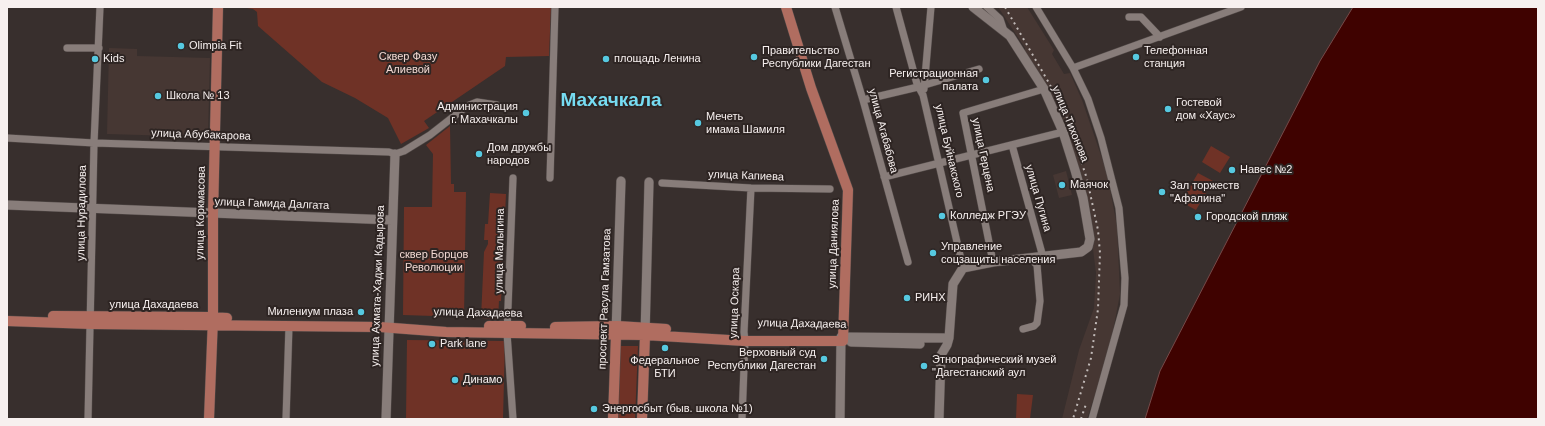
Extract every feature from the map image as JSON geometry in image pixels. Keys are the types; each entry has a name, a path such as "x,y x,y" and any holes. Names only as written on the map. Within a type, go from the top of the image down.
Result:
{"main road":[{"name":"улица Коркмасова","path":"209,419 218,7"},
{"name":"улица Даниялова","path":"785,7 810,89 846,190 842,339"},
{"name":"улица Дахадаева","path":"7,315 91,321"},
{"name":"улица Дахадаева","path":"212,321 289,326 389,325"},
{"name":"улица Дахадаева","path":"7,322 290,322 508,329 644,331 745,342 842,339"},
{"name":"проспект Расула Гамзатова","path":"613,419 616,330"},
{"path":"642,419 644,331"}],"street":[{"name":"улица Нурадилова","path":"88,419 94,208 94,143 100,7"},
{"path":"550,178 555,7"},
{"name":"улица Агабабова","path":"835,7 863,100 908,262"},
{"path":"896,7 922,86"},
{"path":"922,86 931,7"},
{"name":"улица Тихонова","path":"973,7 1010,36 1044,89 1063,132 1083,198 1090,239 1085,250 1077,253 1043,257"},
{"path":"987,7 1000,19 1004,31"},
{"path":"1036,7 1073,68 1088,99 1114,184 1119,208 1125,278 1124,305 1092,419"},
{"path":"1073,68 1241,7"},
{"path":"1129,17 1141,18 1160,37"},
{"path":"67,48 99,48"},
{"path":"863,100 922,86 979,69"},
{"name":"улица Буйнакского","path":"922,86 963,268"},
{"name":"улица Герцена","path":"993,262 963,113 1044,89"},
{"path":"394,154 404,151 430,135 467,106 477,102 497,105"},
{"path":"884,177 1063,132"},
{"name":"улица Абубакарова","path":"7,138 94,143 389,152 394,154"},
{"name":"улица Пугина","path":"1012,145 1043,257"},
{"name":"улица Ахмата-Хаджи Кадырова","path":"386,419 394,154"},
{"name":"улица Малыгина","path":"513,178 508,329 513,419"},
{"name":"проспект Расула Гамзатова","path":"616,330 621,181"},
{"path":"644,331 649,182"},
{"name":"улица Капиева","path":"662,183 751,188 830,189"},
{"name":"улица Оскара","path":"742,419 751,188"},
{"name":"улица Гамида Далгата","path":"7,205 392,220"},
{"path":"939,419 941,355 948,341 954,284 963,268 993,262 1043,257"},
{"path":"1023,329 1034,326 1036,323 1040,301 1037,265 1030,258"},
{"path":"286,419 289,326"},
{"name":"улица Дахадаева","path":"842,339 948,341"},
{"name":"улица Даниялова","path":"840,419 842,339"}],"shaded area":[{"path":"998,7 1027,7 1054,50 1052,54 1064,74 1070,73 1082,100 1107,173 1117,226 1120,294 1109,352 1087,419 1062,419 1079,350 1094,308 1096,273 1089,218 1079,168 1063,121 1052,95 1025,52 1025,48"},
{"path":"1353,7 1538,7 1538,419 1145,419 1160,371 1320,61"},
{"name":"Школа № 13","path":"109,48 137,49 137,56 210,58 208,137 107,134"},
{"name":"Маячок","path":"1066,171 1072,195 1059,198 1053,175"}],"green space":[{"name":"Сквер Фазу Алиевой","path":"241,7 551,7 549,56 506,57 505,66 424,121 429,128 401,144 388,118 355,98 322,82 258,26 257,12 253,9"},
{"name":"сквер Борцов Революции","path":"450,126 451,184 454,184 454,192 466,192 464,317 403,315 404,207 432,207 433,154 426,145"},
{"path":"1211,146 1230,157 1220,173 1202,162"},
{"path":"1198,173 1213,181 1196,210 1181,202"},
{"path":"490,193 506,194 501,301 499,301 498,319 481,318 484,252 488,244 488,240 484,240 485,224 488,224"},
{"name":"Динамо","path":"407,340 505,341 503,419 406,419"},
{"path":"620,346 638,346 635,419 618,419"},
{"path":"1017,394 1033,395 1030,419 1016,419"}],"railway":[{"path":"1005,7 1049,83 1067,118 1087,179 1098,230 1100,253 1098,309 1091,358 1073,419"},
{"path":"1081,419 1086,404"}],"place":[{"name":"Olimpia Fit","path":"181,46"},
{"name":"Правительство Республики Дагестан","path":"754,57"},
{"name":"Телефонная станция","path":"1136,57"},
{"name":"Kids","path":"95,59"},
{"name":"площадь Ленина","path":"606,59"},
{"name":"Регистрационная палата","path":"986,80"},
{"name":"Школа № 13","path":"158,96"},
{"name":"Гостевой дом «Хаус»","path":"1168,109"},
{"name":"Администрация г. Махачкалы","path":"526,113"},
{"name":"Мечеть имама Шамиля","path":"698,123"},
{"name":"Дом дружбы народов","path":"479,154"},
{"name":"Навес №2","path":"1232,170"},
{"name":"Маячок","path":"1062,185"},
{"name":"Зал торжеств \"Афалина\"","path":"1162,192"},
{"name":"Колледж РГЭУ","path":"942,216"},
{"name":"Городской пляж","path":"1198,217"},
{"name":"Управление соцзащиты населения","path":"933,253"},
{"name":"РИНХ","path":"907,298"},
{"name":"Милениум плаза","path":"361,312"},
{"name":"Park lane","path":"432,344"},
{"name":"Федеральное БТИ","path":"665,348"},
{"name":"Верховный суд Республики Дагестан","path":"824,359"},
{"name":"Этнографический музей \"Дагестанский аул","path":"924,366"},
{"name":"Динамо","path":"455,380"},
{"name":"Энергосбыт (быв. школа №1)","path":"594,409"}],"district":[{"name":"Махачкала","path":"611,101"}]}
